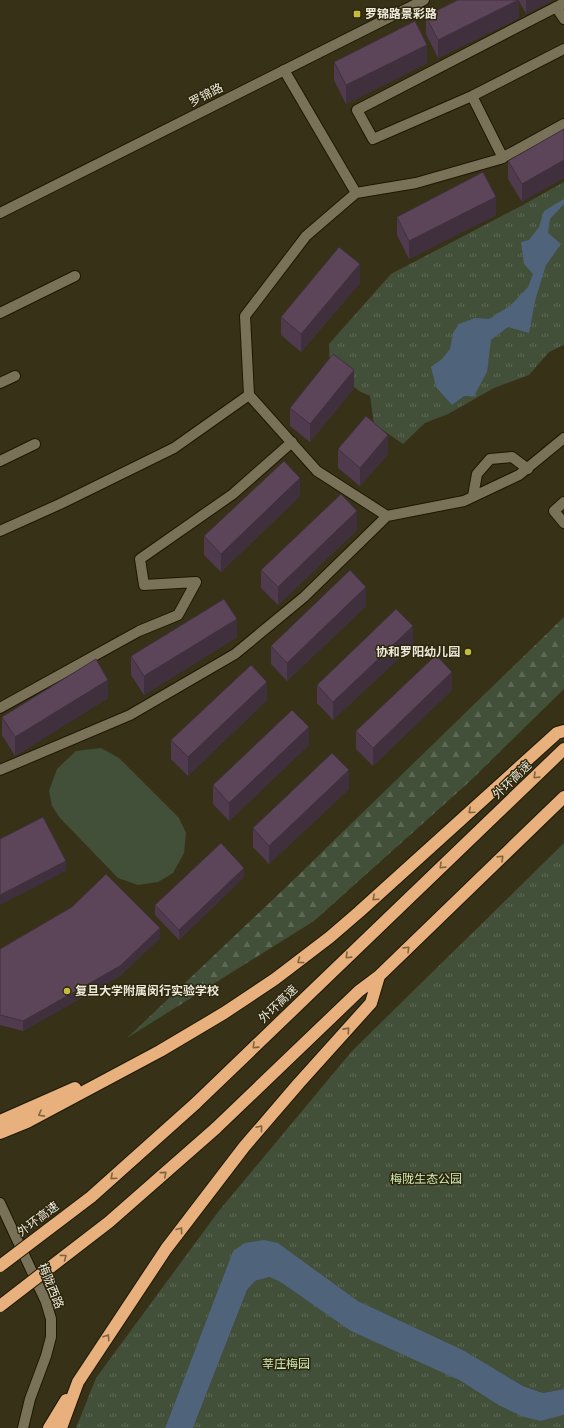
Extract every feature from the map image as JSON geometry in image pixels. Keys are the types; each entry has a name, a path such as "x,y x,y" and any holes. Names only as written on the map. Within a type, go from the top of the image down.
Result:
{"highway":[{"path":"0,1133 27,1122 160,1051 275,979 324,941 365,906 557,733 564,731"},
{"name":"外环高速","path":"0,1266 91,1197 195,1104 564,749"},
{"path":"0,1306 109,1222 215,1129 359,991 379,976 564,798"},
{"path":"49,1428 166,1248 213,1186 280,1104 371,1003 379,976"},
{"path":"0,1120 160,1051"},
{"path":"61,1428 78,1382"}],"street":[{"name":"罗锦路","path":"0,213 424,0"},
{"path":"564,19 560,5 357,110 373,139 472,96 564,49"},
{"path":"284,70 356,193"},
{"path":"472,96 503,158"},
{"path":"387,516 318,471 249,395 245,316 306,236 356,193 416,183 503,158 564,124"},
{"path":"0,314 75,276"},
{"path":"0,383 15,376"},
{"path":"0,531 60,504 174,448 249,395"},
{"path":"0,770 130,715 235,654 304,597 387,516 464,501 519,476 564,438"},
{"path":"0,708 139,631 178,615 196,582 144,585 140,559 233,494 292,442"},
{"path":"0,461 36,444"},
{"path":"473,496 477,474 490,458 512,457 528,469"},
{"path":"564,502 554,511 564,523"},
{"name":"梅陇西路","path":"0,1203 46,1302 51,1319 51,1337 48,1350 30,1399 23,1428"}],"green space":[{"path":"564,182 564,345 549,352 529,375 494,388 448,414 425,423 403,444 374,424 370,396 359,391 330,366 329,344 391,274"},
{"path":"564,617 564,689 469,782 314,921 127,1038 284,889"},
{"path":"101,748 119,758 179,818 186,833 184,853 173,873 158,882 138,885 118,878 60,818 52,806 49,791 57,769 76,751"},
{"name":"梅陇生态公园","path":"564,843 564,1389 543,1393 523,1386 463,1350 358,1301 278,1243 233,1251 165,1428 76,1428 96,1378 218,1212 352,1051"},
{"name":"莘庄梅园","path":"271,1277 459,1380 500,1406 541,1421 564,1415 564,1428 193,1428 247,1290 255,1281"}],"water":[{"path":"564,199 564,204 550,219 548,233 561,244 546,265 535,301 529,333 508,327 491,340 487,372 474,396 464,396 452,405 436,387 431,367 442,359 450,349 453,333 459,324 475,318 489,319 511,305 528,287 533,274 524,264 521,242 529,240 539,227 544,211"},
{"path":"264,1240 278,1243 358,1301 463,1350 523,1386 543,1393 564,1389 564,1415 541,1421 524,1417 500,1406 459,1380 351,1331 282,1283 270,1277 255,1281 247,1290 193,1428 165,1428 233,1251 245,1243"}],"building":[{"path":"458,0 518,0 438,40 426,16"},
{"path":"415,21 427,45 346,85 334,62"},
{"path":"564,129 564,160 522,184 508,161"},
{"path":"483,172 496,197 409,241 397,217"},
{"path":"339,247 360,264 301,334 281,317"},
{"path":"333,354 354,370 310,424 290,408"},
{"path":"366,416 388,435 360,468 338,449"},
{"path":"284,461 300,478 221,554 204,536"},
{"path":"341,494 357,511 278,587 261,570"},
{"path":"350,570 366,587 287,663 271,646"},
{"path":"224,599 237,619 144,676 131,656"},
{"path":"396,609 413,626 333,702 317,685"},
{"path":"436,655 452,672 373,748 356,731"},
{"path":"96,659 108,680 15,737 2,717"},
{"path":"251,665 267,682 188,757 171,740"},
{"path":"292,710 309,727 229,803 213,785"},
{"path":"332,753 349,770 269,846 253,828"},
{"path":"43,817 66,861 0,895 0,839"},
{"path":"221,843 244,868 179,930 155,905"},
{"path":"106,874 160,928 120,966 23,1021 0,1015 0,949 72,907"}],"place":[{"name":"罗锦路景彩路","path":"357,14"},
{"name":"协和罗阳幼儿园","path":"468,652"},
{"name":"复旦大学附属闵行实验学校","path":"67,991"}]}
